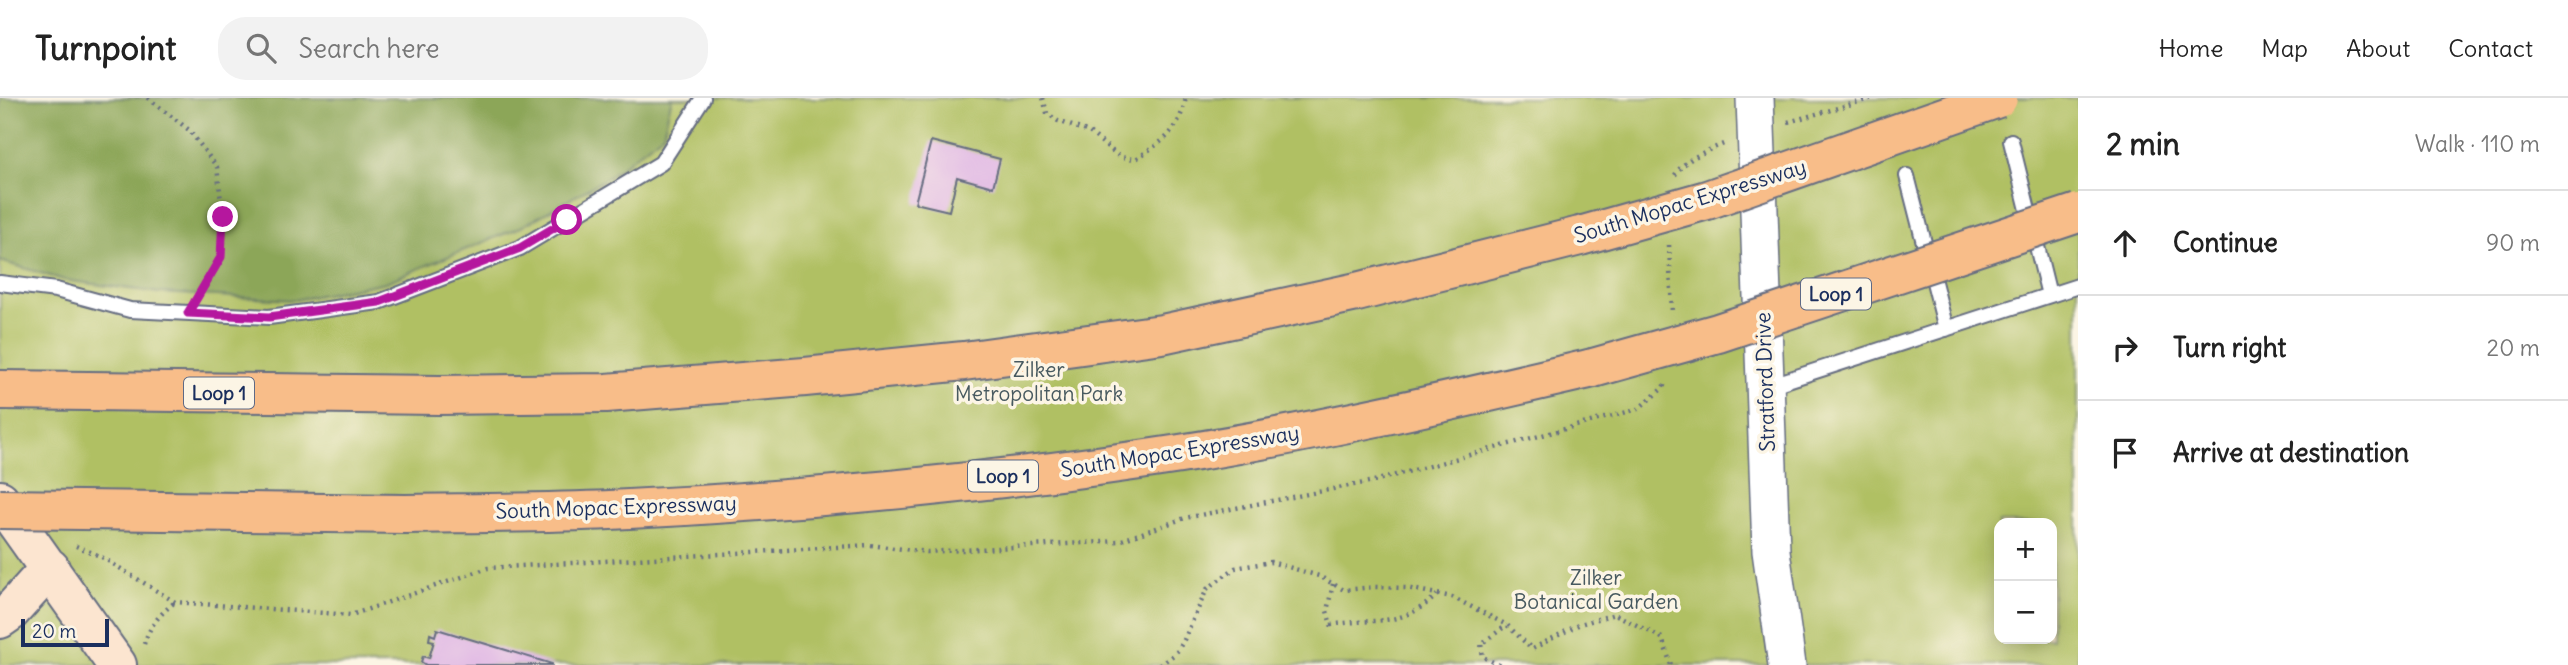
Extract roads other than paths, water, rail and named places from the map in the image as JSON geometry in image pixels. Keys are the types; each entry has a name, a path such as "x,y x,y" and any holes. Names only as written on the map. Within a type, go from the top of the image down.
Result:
{"highway":[{"name":"South Mopac Expressway","path":"0,390 439,395 606,393 964,361 1163,334 1357,292 1580,236 1707,200 1998,98"},
{"name":"South Mopac Expressway","path":"0,509 405,514 608,510 774,500 975,480 1179,454 1372,420 1592,368 1718,333 2078,213"}],"main road":[{"path":"0,500 50,568 130,656"},
{"path":"0,619 19,603 50,568"}],"street":[{"name":"Stratford Drive","path":"1765,112 1765,388 1771,551 1787,665"}],"lane":[{"path":"0,283 56,290 130,310 188,313 269,317 379,302 520,248 661,163 703,98"},
{"path":"2011,141 2049,295"},
{"path":"1907,176 1947,328"},
{"path":"1765,388 2078,286"}],"park label":[{"name":"Zilker Metropolitan Park","path":"1039,381"},
{"name":"Zilker Botanical Garden","path":"1596,589"}]}
